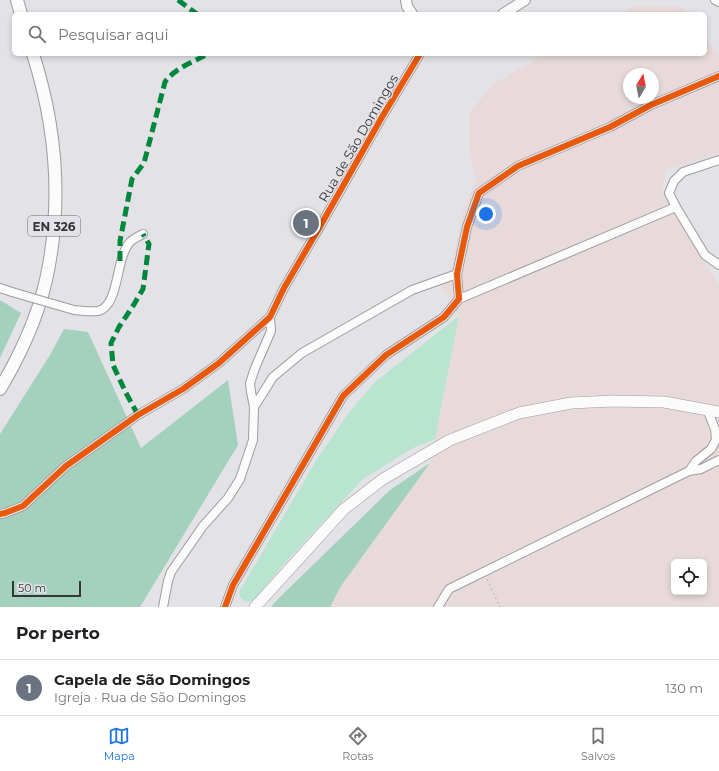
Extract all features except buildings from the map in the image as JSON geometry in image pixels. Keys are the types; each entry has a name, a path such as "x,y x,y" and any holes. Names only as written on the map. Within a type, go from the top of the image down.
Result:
{"main road":[{"path":"17,0 20,12"},
{"name":"EN 326","path":"0,389 13,367 32,326 49,266 55,220 56,189 53,143 47,107 34,56"},
{"path":"255,607 344,509 383,479 450,440 519,413 572,402 664,402 719,412"}],"street":[{"path":"406,0 407,6 411,12"},
{"path":"506,12 525,0"},
{"path":"715,0 719,2"},
{"name":"Rua de São Domingos","path":"0,514 23,506 66,466 138,415 183,389 220,363 270,317 284,288 419,56"},
{"path":"459,299 457,274 467,227 479,193 518,166 610,127 650,105 719,76"},
{"path":"719,160 683,172 674,181 669,193 705,255 719,265"},
{"path":"225,607 233,585 343,396 386,356 444,317 459,299 676,207"},
{"path":"0,288 74,310 86,312 100,310 110,303 115,287 120,260 124,251 130,242 142,234"},
{"path":"254,407 273,378 302,353 412,290 457,274"},
{"path":"163,607 171,572 203,526 228,498 240,479 253,440 254,407 250,382 254,368 271,331 270,317"},
{"path":"689,471 696,461 711,449 717,439 715,429 706,409"},
{"path":"438,607 449,589 689,471 701,469 719,460"}],"path":[{"path":"483,572 500,607"}],"shaded area":[{"path":"636,5 682,7 686,12 623,12"},
{"path":"707,40 719,55 719,153 667,170 661,191 719,285 719,607 330,607 341,586 430,463 459,316 442,287 452,266 464,207 476,180 469,149 469,113 493,84 542,56 707,56"}],"green space":[{"path":"0,300 21,313 0,358"},
{"path":"459,316 435,439 413,448 363,479 282,566 253,601 247,602 241,598 239,592 317,459 348,414 375,382"},
{"path":"64,329 88,332 141,448 228,380 238,445 140,607 0,607 0,434 50,355"},
{"path":"430,463 341,586 330,607 271,607 390,490"}],"marked path":[{"path":"178,0 194,12"},
{"path":"120,261 120,241 132,179 144,163 165,82 179,69 204,56"},
{"path":"138,415 113,365 111,343 119,327 143,289 149,244 143,234"}],"cycle path":[{"path":"0,514 23,506 66,466 138,415 183,389 219,363 270,317 284,288 419,56"},
{"path":"225,607 233,585 343,396 386,355 444,317 459,299 457,274 467,227 479,193 518,166 610,127 651,105 719,76"}],"place":[{"name":"Capela de São Domingos","path":"306,223"}]}
